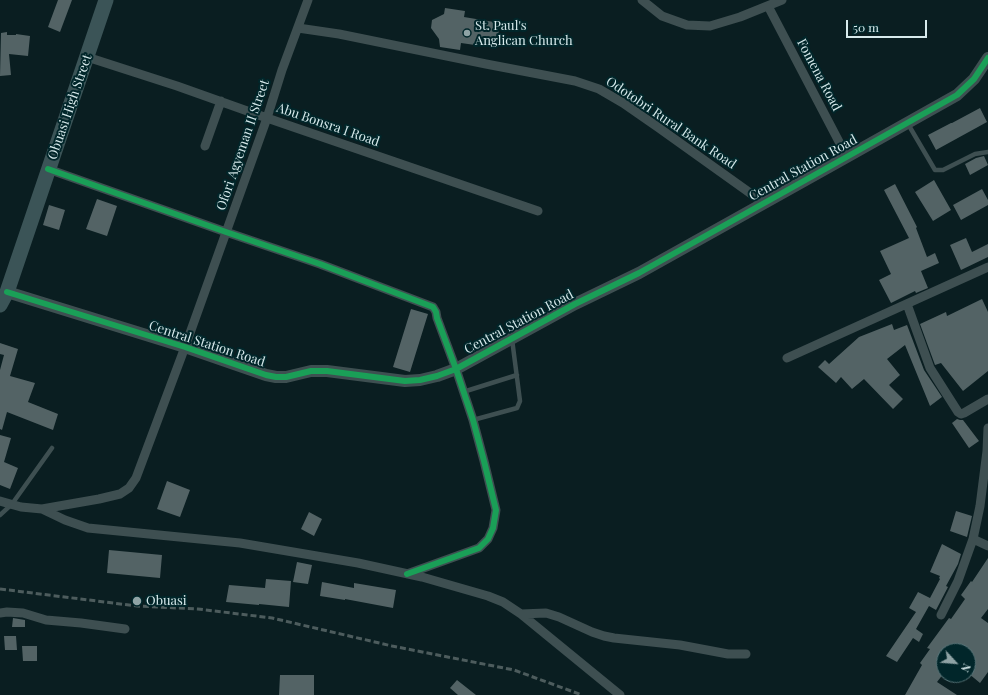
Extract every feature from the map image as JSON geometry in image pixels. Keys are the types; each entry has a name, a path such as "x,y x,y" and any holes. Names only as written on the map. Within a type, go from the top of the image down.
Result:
{"main road":[{"name":"Obuasi High Street","path":"4,298 106,0"}],"street":[{"name":"Ofori Agyeman II Street","path":"0,501 42,509 120,494 129,488 136,478 185,347 308,0"},
{"path":"642,0 662,16 687,25 710,26 740,17 782,0"},
{"name":"Fomena Road","path":"768,6 847,157"},
{"name":"Odotobri Rural Bank Road","path":"298,28 339,34 575,81 598,89 623,103 764,203"},
{"name":"Abu Bonsra I Road","path":"87,57 221,101 538,211"},
{"name":"Central Station Road","path":"4,298 185,347 266,375 276,377 286,377 312,371 327,371 405,381 420,380 437,376 456,369 575,304 639,272 957,95 974,79 988,58"},
{"path":"205,146 221,101"},
{"path":"48,169 320,264 433,307 464,392 484,461 496,510 493,528 488,539 479,548 407,574"},
{"path":"787,358 988,267"},
{"path":"907,304 930,368 958,412 961,414 964,413 988,399"},
{"path":"941,615 958,581 973,539 980,506 987,451 988,428"},
{"path":"42,509 65,520 88,528 240,543 358,563 407,574 488,596 503,602 522,614 620,695"},
{"path":"973,539 988,546"},
{"path":"0,613 23,613 46,620 124,629"},
{"path":"522,614 546,613 559,617 592,632 614,638 680,645 728,654 746,654"}],"lane":[{"path":"907,123 936,170 943,170 975,154 988,152"},
{"path":"472,420 517,408 520,401 512,338"},
{"path":"464,392 517,375"},
{"path":"0,515 12,504 52,448"}],"building":[{"path":"58,0 72,0 60,32 48,27"},
{"name":"St. Paul's Anglican Church","path":"445,8 465,11 464,17 500,23 496,48 461,43 460,50 440,47 439,39 431,28 432,20 444,14"},
{"path":"7,32 7,35 16,34 30,36 28,56 9,54 11,75 0,76 1,33"},
{"path":"980,108 987,122 936,150 928,135"},
{"path":"984,156 988,165 970,175 965,164 976,158"},
{"path":"934,180 951,210 933,221 915,192"},
{"path":"895,184 917,227 916,228 927,257 935,253 939,263 921,271 928,288 916,293 915,291 891,303 879,280 891,274 880,251 909,238 884,190"},
{"path":"982,189 988,200 988,205 961,220 953,205"},
{"path":"97,199 117,206 107,236 86,229"},
{"path":"49,205 65,210 59,230 43,225"},
{"path":"966,238 972,252 988,244 988,257 961,270 950,245"},
{"path":"982,299 988,312 988,371 963,391 941,363 935,365 920,324 946,312 947,316"},
{"path":"411,309 428,314 410,372 393,367"},
{"path":"892,324 894,330 907,325 924,370 942,397 930,406 905,345 887,359 900,375 889,385 903,399 893,409 864,379 852,389 841,377 836,383 818,367 825,360 829,364 859,337"},
{"path":"0,343 18,349 10,376 35,383 28,402 58,414 53,430 7,412 2,430 0,429 0,370 4,355 0,354"},
{"path":"957,419 963,420 979,441 969,448 952,423"},
{"path":"0,435 11,438 4,462 18,468 10,489 0,485"},
{"path":"167,481 190,490 180,517 157,509"},
{"path":"956,511 972,516 967,537 950,531"},
{"path":"309,512 322,519 314,536 301,529"},
{"path":"942,544 961,554 958,564 946,586 948,587 936,610 929,606 916,629 923,634 919,642 913,638 897,662 886,656 916,612 909,608 918,592 930,598 940,579 940,576 930,572"},
{"path":"109,550 162,555 160,578 107,573"},
{"path":"988,558 988,609 981,618 988,623 988,672 980,683 976,680 976,643 936,643 936,683 939,683 957,695 905,695 922,665 920,663 930,649 927,648 965,599 961,595 971,581 972,582"},
{"path":"297,562 312,565 308,584 293,582"},
{"path":"266,579 291,581 289,607 226,602 229,585 265,588"},
{"path":"322,582 354,588 354,583 396,590 393,608 320,596"},
{"path":"13,618 25,620 25,627 12,627"},
{"path":"4,636 16,636 17,650 5,650"},
{"path":"22,646 37,646 37,661 23,661"},
{"path":"280,675 314,675 314,695 279,695"},
{"path":"457,680 476,695 458,695 450,688"}],"railway":[{"path":"0,589 137,606 198,609 272,618 392,646 514,670 582,695"}],"cycle path":[{"path":"7,292 276,377 286,377 311,371 327,371 405,381 420,380 437,376 456,369 575,304 639,273 957,95 974,79 988,58"},
{"path":"48,169 320,264 433,307 473,420 496,510 493,528 488,539 479,548 407,574"}],"place":[{"name":"St. Paul's Anglican Church","path":"467,33"},
{"name":"Obuasi","path":"137,601"}]}
